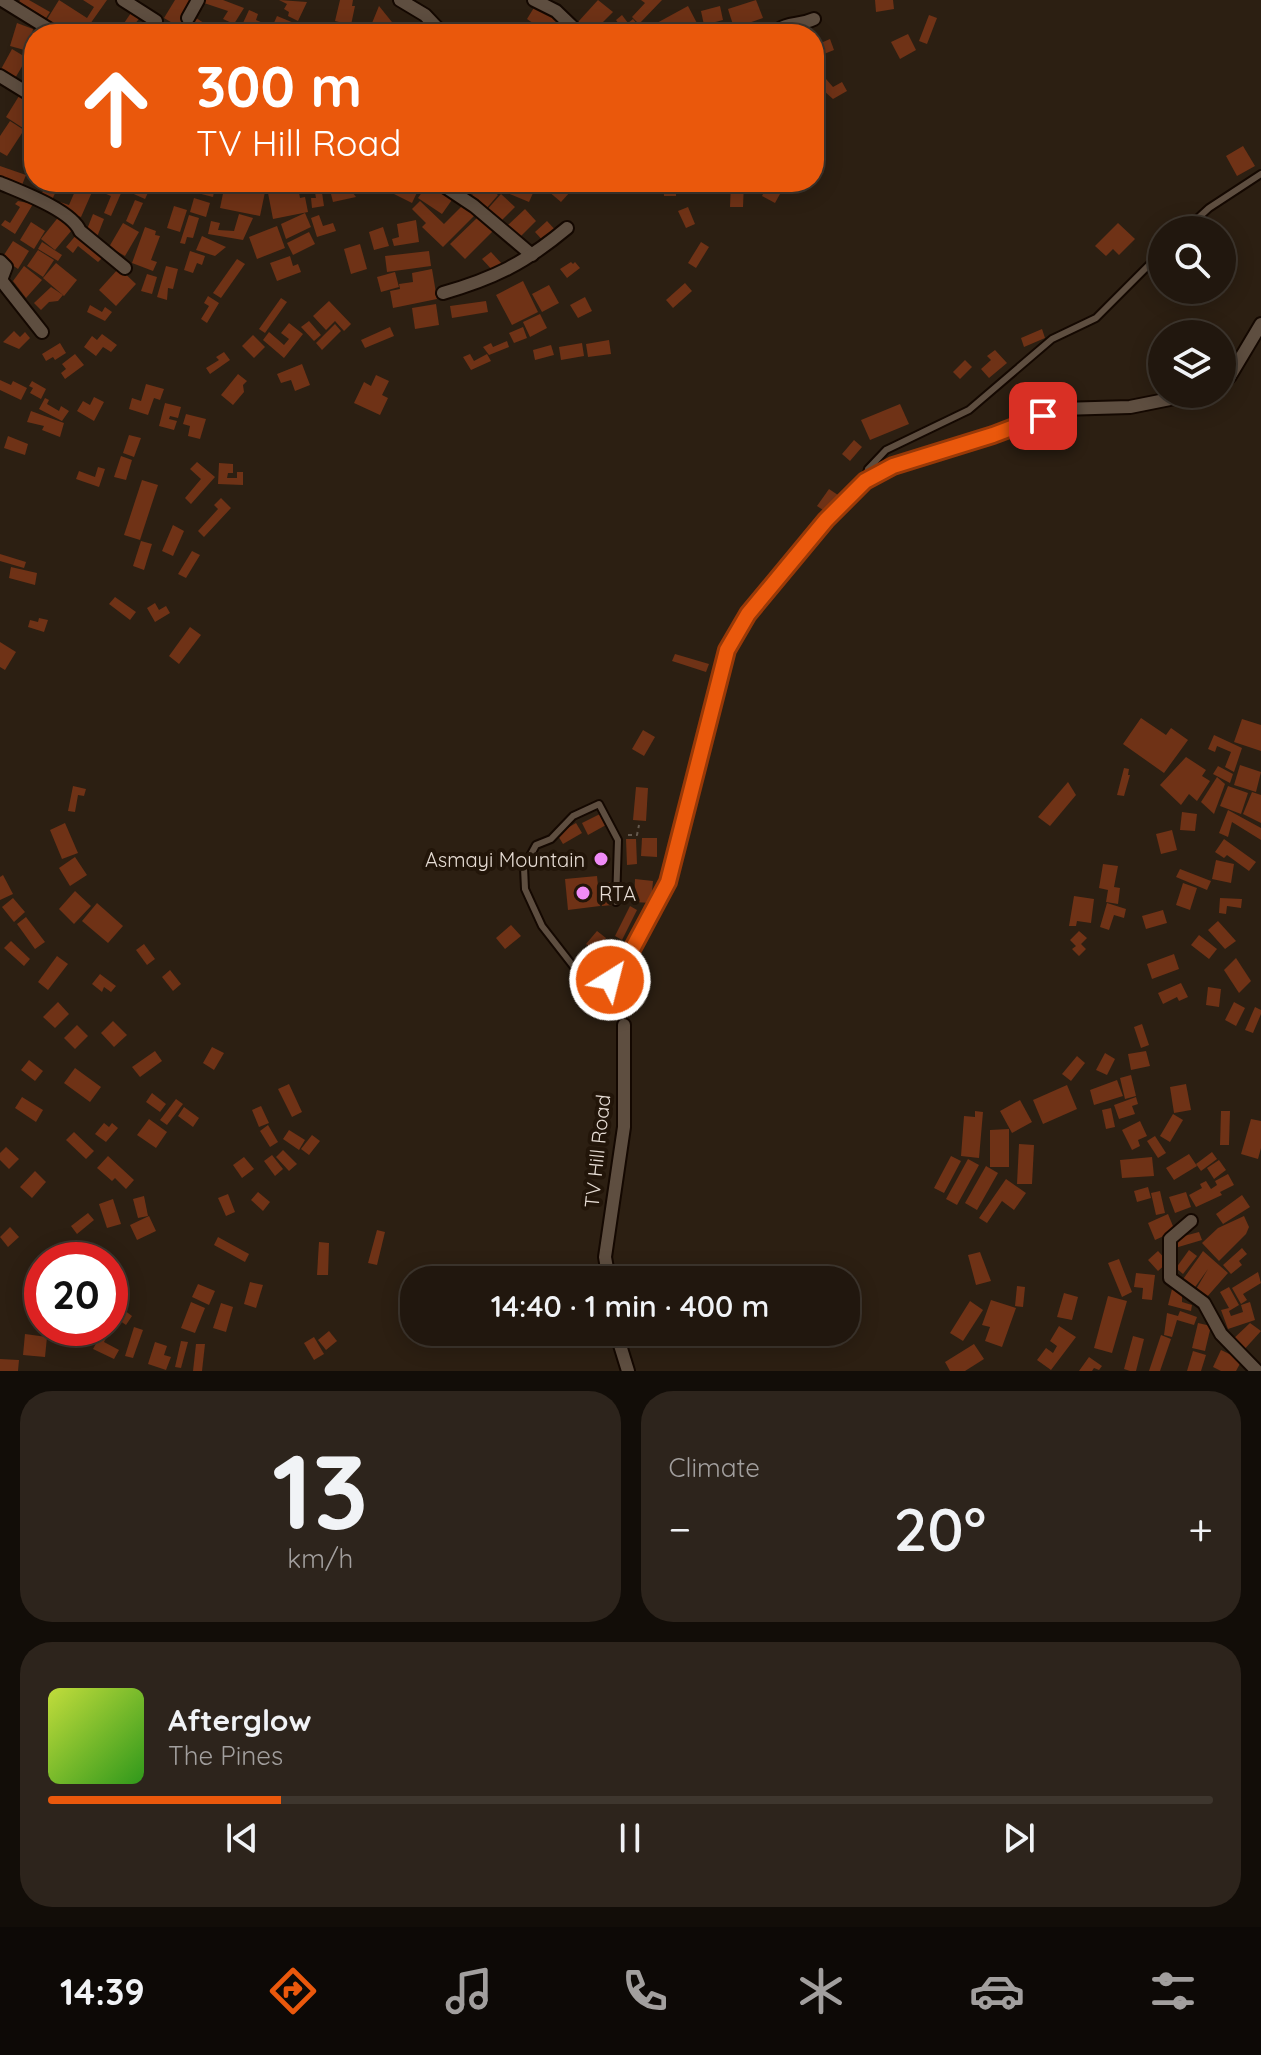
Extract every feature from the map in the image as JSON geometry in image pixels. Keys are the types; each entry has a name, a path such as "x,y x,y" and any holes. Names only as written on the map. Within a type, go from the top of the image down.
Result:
{"street":[{"path":"2,0 41,24"},
{"path":"123,0 156,21"},
{"path":"188,18 198,0"},
{"path":"400,0 434,24"},
{"path":"422,0 425,15"},
{"path":"534,0 556,11 570,24"},
{"path":"785,24 805,23 814,19"},
{"path":"0,76 24,91"},
{"path":"0,183 34,198 76,223 80,231 125,268"},
{"path":"453,192 532,255"},
{"path":"443,293 508,271 567,228"},
{"path":"0,261 6,267 1,280 42,332"},
{"path":"1236,366 1261,324"},
{"path":"865,481 893,466 993,435 1060,409 1130,407 1148,403"},
{"name":"TV Hill Road","path":"607,1266 605,1257 624,1127 624,1025"},
{"path":"1191,1221 1170,1239 1170,1278 1204,1303 1221,1334 1257,1371"},
{"path":"620,1346 628,1371"}],"lane":[{"path":"1200,216 1261,174"},
{"path":"616,902 618,840 599,804 573,816 551,839 536,845 524,867 525,889 542,926 584,980 610,980 622,968 668,882 727,650 748,614 826,520 865,481 868,469 886,450 969,410 1052,339 1096,318 1148,266"}],"path":[{"path":"622,835 637,835 639,825"},
{"path":"610,980 624,1025"}],"building":[{"path":"20,0 29,0 50,12 46,18"},
{"path":"59,0 87,18 94,7 83,0 107,0 90,24 50,24 46,21"},
{"path":"175,0 197,0 183,24 174,24 164,18"},
{"path":"202,0 223,0 244,8 234,24 223,19 228,11 204,3 202,9 198,7"},
{"path":"279,0 307,2 298,21 288,16 289,12 284,9 287,4"},
{"path":"340,0 353,0 352,6 355,6 351,24 335,21"},
{"path":"598,0 613,12 601,24 578,22"},
{"path":"641,0 662,0 639,24 632,17 645,3"},
{"path":"756,0 763,18 746,24 733,24 728,9"},
{"path":"875,0 893,0 894,9 876,12"},
{"path":"379,6 394,24 372,24"},
{"path":"535,6 562,24 534,24 527,19"},
{"path":"688,6 697,24 655,24"},
{"path":"720,6 723,20 704,24 701,11"},
{"path":"133,10 142,15 135,24 123,24"},
{"path":"249,10 258,14 256,20 263,23 245,24 243,23"},
{"path":"622,15 628,23 633,19 637,24 619,24 616,20"},
{"path":"929,15 937,18 927,44 919,41"},
{"path":"193,16 205,24 189,24"},
{"path":"277,16 294,23 294,24 274,24"},
{"path":"17,23 24,26 24,50 10,46"},
{"path":"908,34 916,50 900,59 891,42"},
{"path":"830,39 834,50 824,54 824,42"},
{"path":"12,49 24,56 24,63 14,80 0,71"},
{"path":"824,80 833,87 842,82 847,91 833,99 824,91"},
{"path":"19,96 24,98 24,129 6,117"},
{"path":"10,121 24,130 7,156 0,152 0,136"},
{"path":"1243,146 1255,166 1237,176 1226,156"},
{"path":"0,166 24,174 22,185 0,178"},
{"path":"42,192 56,192 52,200 41,195"},
{"path":"75,192 92,192 81,217 57,210 60,202 69,205"},
{"path":"101,192 122,192 111,216 104,213 111,196"},
{"path":"129,192 148,192 145,199"},
{"path":"194,192 214,192 213,197"},
{"path":"223,192 265,192 260,216 220,208"},
{"path":"299,192 300,198 305,197 308,212 273,219 268,193"},
{"path":"315,192 322,192 324,206 312,208 311,198 316,198"},
{"path":"352,192 356,197 333,202 331,194"},
{"path":"395,192 417,192 412,203"},
{"path":"422,192 446,192 454,197 442,214 418,198"},
{"path":"475,192 495,192 498,195 485,210 471,196"},
{"path":"505,192 534,192 529,202"},
{"path":"549,192 570,192 561,202"},
{"path":"664,192 676,192 676,196 664,196"},
{"path":"731,192 744,192 743,207 730,207"},
{"path":"764,192 781,192 775,203 762,196"},
{"path":"501,194 515,207 498,224 485,212"},
{"path":"194,198 210,203 206,217 190,212"},
{"path":"135,200 143,203 133,225 126,221"},
{"path":"18,201 33,204 15,234 1,225 5,220 10,223 20,207 15,204"},
{"path":"420,201 444,224 465,203 476,214 443,247 422,227 426,223 412,209"},
{"path":"174,206 187,210 180,232 167,228"},
{"path":"688,207 695,224 686,228 678,211"},
{"path":"525,209 536,221 520,237 508,225"},
{"path":"305,213 311,227 286,239 281,224"},
{"path":"93,214 104,219 97,237 86,232"},
{"path":"239,214 253,218 243,240 208,234 211,221 220,223 218,230 234,231"},
{"path":"60,215 77,224 55,250 41,239"},
{"path":"189,215 199,218 193,238 187,237 185,244 180,243"},
{"path":"319,215 323,226 333,223 336,231 317,237 311,218"},
{"path":"478,217 493,231 465,259 450,244"},
{"path":"416,220 419,242 394,246 392,239 399,237 397,224"},
{"path":"547,221 558,233 546,244 535,232"},
{"path":"31,222 45,231 34,249 20,240"},
{"path":"123,223 139,232 125,256 109,247"},
{"path":"1118,223 1135,239 1119,255 1113,249 1106,256 1095,246"},
{"path":"277,226 285,248 257,259 249,237"},
{"path":"145,227 160,236 151,260 157,262 153,271 132,263"},
{"path":"383,227 389,246 374,250 369,232"},
{"path":"309,232 315,244 293,255 287,243"},
{"path":"77,234 104,256 98,262 78,246 73,253 66,247"},
{"path":"202,236 226,247 215,256 196,250"},
{"path":"13,241 29,251 18,269 2,258"},
{"path":"42,242 62,255 58,261 38,249"},
{"path":"701,242 709,247 696,268 688,263"},
{"path":"360,244 367,269 351,274 344,249"},
{"path":"38,250 54,260 43,277 27,266"},
{"path":"190,251 205,256 202,265 197,263 193,273 184,270"},
{"path":"429,251 431,266 387,272 385,256"},
{"path":"491,252 502,264 494,272 482,259"},
{"path":"290,256 293,266 298,264 301,272 277,281 270,263"},
{"path":"237,259 245,264 221,298 213,293"},
{"path":"571,262 580,268 567,278 560,269"},
{"path":"56,263 77,280 64,296 43,278"},
{"path":"24,266 42,280 26,298 13,281"},
{"path":"166,266 178,269 173,289 168,288 167,300 157,297"},
{"path":"119,268 136,284 116,306 99,290"},
{"path":"432,269 437,299 393,308 390,291 400,289 399,284 413,282 412,273"},
{"path":"395,272 399,287 381,292 377,277"},
{"path":"147,274 157,277 152,294 141,291"},
{"path":"523,281 538,312 512,325 496,295"},
{"path":"685,283 692,291 673,308 666,300"},
{"path":"549,285 559,303 542,312 532,294"},
{"path":"51,287 63,295 41,310 34,303"},
{"path":"208,296 219,303 207,323 201,319 209,306 204,303"},
{"path":"585,297 592,311 578,318 570,305"},
{"path":"281,298 287,302 265,333 259,329"},
{"path":"329,301 351,324 344,331 335,321 326,330 313,316"},
{"path":"486,301 488,312 452,318 450,306"},
{"path":"436,304 439,325 415,329 412,308"},
{"path":"90,305 102,312 105,307 112,312 105,321 87,312"},
{"path":"540,314 547,328 530,337 523,322"},
{"path":"309,321 321,335 314,341 301,327"},
{"path":"289,323 303,334 284,358 263,340 269,332 284,345 289,339 281,333"},
{"path":"335,324 341,331 322,350 316,343"},
{"path":"390,327 394,336 365,348 361,340"},
{"path":"523,327 527,338 514,343 509,333"},
{"path":"1042,329 1045,338 1024,347 1021,338"},
{"path":"14,331 20,337 25,332 30,338 19,349 3,342"},
{"path":"102,334 117,345 111,352 103,347 96,356 84,347 92,336 97,340"},
{"path":"253,335 265,347 254,358 242,346"},
{"path":"609,340 611,354 588,357 586,344"},
{"path":"507,341 509,347 489,355 483,347 491,343 493,347"},
{"path":"60,343 66,353 55,360 53,357 46,361 42,354"},
{"path":"582,343 584,356 561,360 559,347"},
{"path":"551,345 554,355 535,360 533,350"},
{"path":"995,350 1007,363 989,378 981,369 991,360 987,356"},
{"path":"224,352 230,360 210,374 206,368 219,360 216,357"},
{"path":"75,354 84,365 65,379 61,373 66,369 62,364"},
{"path":"470,354 474,361 487,354 491,361 471,370 463,357"},
{"path":"965,360 972,367 960,379 953,372"},
{"path":"302,364 310,385 295,391 291,380 281,383 277,374"},
{"path":"238,374 247,381 243,385 244,392 233,405 221,395"},
{"path":"376,375 389,381 382,395 388,398 380,415 354,403 364,382 371,386"},
{"path":"0,380 11,385 13,381 27,388 21,400 0,390"},
{"path":"32,381 46,389 41,399 30,393"},
{"path":"146,384 164,389 160,400 154,398 148,415 129,409 132,398 141,401"},
{"path":"94,397 104,402 94,421 77,411 83,401 90,405"},
{"path":"45,398 49,400 47,404 59,411 61,406 69,411 62,421 39,409"},
{"path":"165,403 181,407 178,418 170,416 169,419 177,421 174,430 159,426"},
{"path":"900,404 909,424 870,440 861,420"},
{"path":"31,411 64,423 60,437 42,430 44,426 27,422"},
{"path":"186,414 206,419 200,439 188,436 190,426 183,424"},
{"path":"129,435 141,438 134,457 123,453"},
{"path":"8,436 28,444 25,455 4,448"},
{"path":"854,440 862,447 850,461 842,454"},
{"path":"121,456 132,460 126,480 114,477"},
{"path":"197,462 215,477 191,504 185,498 201,479 190,469"},
{"path":"219,463 233,464 233,473 228,473 227,478 237,478 237,472 243,472 243,485 218,484"},
{"path":"98,467 105,469 99,487 76,479 79,471 95,477"},
{"path":"142,480 158,485 140,540 124,535"},
{"path":"829,489 838,495 826,512 817,506"},
{"path":"221,498 231,508 204,537 198,531 218,509 214,505"},
{"path":"173,525 184,531 173,556 162,551"},
{"path":"141,541 152,544 144,570 133,566"},
{"path":"192,551 200,555 186,578 178,574"},
{"path":"0,554 26,562 24,568 0,561"},
{"path":"11,567 37,573 35,585 9,578"},
{"path":"115,597 136,612 130,620 109,604"},
{"path":"155,603 159,610 166,606 170,613 155,622 147,608"},
{"path":"39,618 48,620 44,632 28,627 30,620 38,622"},
{"path":"190,627 201,635 179,664 169,656"},
{"path":"0,642 16,652 5,670 0,667"},
{"path":"675,654 709,664 706,672 672,661"},
{"path":"1141,718 1166,735 1171,728 1188,740 1164,773 1123,744"},
{"path":"1242,719 1261,725 1261,751 1234,742"},
{"path":"643,730 655,737 644,756 632,749"},
{"path":"1214,735 1242,748 1234,772 1225,767 1231,752 1217,746 1215,752 1208,749"},
{"path":"1186,757 1206,770 1202,776 1210,781 1197,801 1189,794 1181,805 1160,785"},
{"path":"1240,765 1261,772 1256,792 1234,785"},
{"path":"1218,766 1233,774 1230,783 1213,774"},
{"path":"1124,768 1129,769 1130,775 1124,796 1117,795"},
{"path":"1217,777 1225,784 1214,814 1201,802"},
{"path":"1068,782 1076,795 1050,826 1038,817"},
{"path":"73,786 86,789 84,796 78,795 75,812 68,811"},
{"path":"1228,786 1248,793 1241,814 1220,806"},
{"path":"636,787 648,788 646,821 633,820"},
{"path":"1252,792 1261,795 1261,823 1243,814"},
{"path":"1228,810 1261,828 1261,840 1232,822 1228,837 1219,833"},
{"path":"1182,812 1197,814 1195,831 1180,830"},
{"path":"600,814 606,825 588,835 582,823"},
{"path":"65,823 78,853 62,859 50,830"},
{"path":"576,823 582,833 563,844 557,834"},
{"path":"1172,830 1177,850 1161,854 1156,834"},
{"path":"642,838 657,838 657,857 641,856"},
{"path":"626,839 636,839 637,864 627,865"},
{"path":"1224,839 1256,862 1249,871 1227,855 1224,858 1215,852"},
{"path":"75,857 87,875 70,886 59,868"},
{"path":"1216,860 1234,864 1231,883 1212,879"},
{"path":"1103,864 1118,866 1114,887 1120,888 1118,904 1106,902 1108,890 1099,888"},
{"path":"1180,869 1211,881 1207,890 1176,877"},
{"path":"3,875 13,894 0,900 0,877"},
{"name":"RTA","path":"597,876 600,906 568,910 565,879"},
{"path":"635,879 653,881 651,903 634,902"},
{"path":"600,882 610,882 612,905 602,906"},
{"path":"1183,883 1197,888 1190,910 1176,905"},
{"path":"75,891 91,906 74,924 59,909"},
{"path":"1074,896 1094,899 1091,923 1077,921 1076,926 1069,926"},
{"path":"13,898 25,912 14,922 2,907"},
{"path":"1220,898 1242,899 1241,908 1227,906 1226,914 1219,913"},
{"path":"97,903 123,926 108,943 82,921"},
{"path":"1107,903 1126,909 1124,918 1114,915 1109,930 1100,927"},
{"path":"630,906 637,910 622,940 615,936"},
{"path":"1163,910 1167,923 1146,929 1142,916"},
{"path":"26,917 45,942 35,949 17,924"},
{"path":"1218,921 1236,941 1225,949 1208,930"},
{"path":"511,925 521,936 505,949 496,938"},
{"path":"597,931 606,938 596,952 586,944"},
{"path":"1079,931 1087,938 1081,944 1086,949 1079,956 1072,949 1076,946 1070,940"},
{"path":"1199,935 1217,949 1209,959 1191,945"},
{"path":"11,941 30,959 24,966 4,948"},
{"path":"144,944 155,959 147,965 136,950"},
{"path":"1174,954 1179,969 1152,979 1147,964"},
{"path":"57,956 68,964 48,990 38,982"},
{"path":"1236,958 1251,981 1239,993 1224,970"},
{"path":"170,970 181,984 173,991 162,977"},
{"path":"100,974 116,986 111,992 104,987 102,992 92,984"},
{"path":"1181,983 1188,997 1179,1001 1177,997 1163,1004 1158,993"},
{"path":"1208,987 1221,989 1219,1007 1206,1005"},
{"path":"58,1002 69,1014 55,1028 43,1017"},
{"path":"1234,1002 1245,1008 1236,1026 1225,1020"},
{"path":"1255,1007 1261,1010 1261,1014 1253,1033 1245,1030"},
{"path":"113,1021 127,1035 114,1047 101,1033"},
{"path":"1142,1024 1149,1045 1141,1048 1134,1027"},
{"path":"77,1025 88,1036 75,1049 64,1038"},
{"path":"212,1047 224,1053 214,1070 203,1063"},
{"path":"155,1051 162,1061 140,1077 132,1067"},
{"path":"1146,1051 1150,1066 1131,1070 1128,1054"},
{"path":"1105,1053 1115,1059 1107,1075 1096,1070"},
{"path":"1077,1056 1085,1063 1071,1081 1062,1074"},
{"path":"29,1060 43,1071 35,1081 21,1070"},
{"path":"75,1068 101,1087 90,1102 64,1083"},
{"path":"1131,1075 1136,1096 1125,1099 1120,1078"},
{"path":"1117,1080 1123,1096 1094,1105 1090,1090"},
{"path":"289,1084 302,1112 292,1117 278,1089"},
{"path":"1186,1084 1191,1110 1174,1113 1170,1087"},
{"path":"1067,1085 1077,1109 1043,1124 1033,1100"},
{"path":"152,1093 166,1104 160,1112 146,1102"},
{"path":"22,1097 43,1110 36,1122 15,1108"},
{"path":"1136,1097 1138,1104 1132,1106 1135,1114 1119,1119 1114,1105"},
{"path":"176,1099 183,1104 167,1125 160,1120"},
{"path":"1020,1100 1032,1122 1012,1133 1000,1111"},
{"path":"261,1106 269,1123 259,1127 252,1110"},
{"path":"184,1107 199,1118 193,1127 178,1116"},
{"path":"1111,1108 1115,1127 1106,1129 1102,1110"},
{"path":"975,1111 983,1112 979,1158 961,1156 964,1116 975,1117"},
{"path":"1221,1111 1230,1111 1229,1145 1220,1145"},
{"path":"1173,1114 1183,1120 1170,1142 1160,1136"},
{"path":"149,1119 167,1132 156,1148 137,1135"},
{"path":"1251,1119 1261,1121 1258,1159 1241,1154"},
{"path":"1140,1121 1147,1136 1138,1140 1140,1146 1132,1150 1122,1130"},
{"path":"104,1123 109,1127 112,1123 118,1128 106,1142 95,1134"},
{"path":"268,1125 278,1142 270,1147 260,1131"},
{"path":"1009,1129 1009,1167 990,1167 990,1130"},
{"path":"289,1130 305,1140 299,1150 283,1139"},
{"path":"74,1132 94,1151 86,1159 66,1140"},
{"path":"312,1135 320,1141 309,1155 301,1149"},
{"path":"1155,1136 1166,1153 1158,1158 1147,1141"},
{"path":"1019,1144 1034,1145 1032,1184 1017,1184"},
{"path":"6,1147 19,1159 9,1169 0,1160 0,1153"},
{"path":"283,1150 297,1164 289,1171 276,1157"},
{"path":"1212,1152 1217,1159 1201,1171 1196,1164"},
{"path":"1189,1154 1197,1166 1174,1180 1166,1168"},
{"path":"272,1155 283,1169 275,1176 264,1161"},
{"path":"108,1156 134,1180 126,1189 115,1178 112,1181 97,1168"},
{"path":"951,1156 961,1161 944,1193 934,1188"},
{"path":"244,1157 254,1169 242,1178 233,1165"},
{"path":"1152,1157 1154,1176 1122,1178 1120,1160"},
{"path":"968,1159 979,1165 957,1205 946,1199"},
{"path":"1219,1160 1226,1170 1214,1179 1207,1168"},
{"path":"986,1166 998,1173 977,1210 965,1203"},
{"path":"35,1171 46,1182 32,1198 20,1187"},
{"path":"1228,1174 1234,1185 1220,1192 1222,1195 1196,1207 1189,1195 1202,1188 1200,1184 1206,1181 1211,1189 1217,1185 1215,1181"},
{"path":"1006,1179 1026,1193 1014,1210 1002,1201 987,1223 979,1218"},
{"path":"1148,1187 1151,1198 1137,1202 1134,1191"},
{"path":"1160,1191 1165,1213 1156,1215 1151,1193"},
{"path":"258,1192 270,1202 263,1211 251,1200"},
{"path":"1186,1192 1191,1207 1175,1213 1169,1197"},
{"path":"228,1194 235,1212 226,1216 218,1198"},
{"path":"1242,1195 1250,1207 1223,1224 1216,1214"},
{"path":"144,1196 148,1216 138,1218 133,1199"},
{"path":"113,1199 121,1224 107,1228 99,1204"},
{"path":"88,1213 94,1220 77,1234 71,1226"},
{"path":"1168,1214 1175,1231 1155,1240 1148,1223"},
{"path":"149,1216 156,1231 137,1240 130,1225"},
{"path":"1244,1216 1249,1227 1246,1234 1219,1261 1202,1243 1218,1228"},
{"path":"10,1227 19,1237 8,1247 0,1237"},
{"path":"377,1230 385,1232 377,1265 368,1263"},
{"path":"1199,1232 1202,1240 1175,1248 1173,1239"},
{"path":"218,1237 249,1254 245,1262 214,1245"},
{"path":"319,1242 329,1243 328,1275 317,1275"},
{"path":"1242,1248 1247,1254 1239,1261 1242,1265 1231,1274 1223,1265"},
{"path":"1189,1250 1197,1256 1183,1274 1176,1268"},
{"path":"1158,1251 1168,1262 1158,1271 1148,1260"},
{"path":"1203,1251 1228,1273 1206,1298 1195,1291 1208,1269 1193,1290 1181,1282"},
{"path":"980,1252 991,1281 976,1285 968,1255"},
{"path":"1119,1259 1132,1292 1122,1297 1108,1263"},
{"path":"1258,1272 1261,1283 1243,1294 1247,1300 1241,1304 1232,1288"},
{"path":"1136,1273 1155,1275 1152,1300 1142,1299 1143,1288 1134,1287"},
{"path":"250,1282 263,1285 256,1308 244,1304"},
{"path":"198,1284 215,1291 209,1305 192,1297"},
{"path":"1173,1285 1182,1287 1182,1302 1192,1305 1191,1311 1168,1305"},
{"path":"1017,1286 1025,1287 1023,1307 1015,1306"},
{"path":"1229,1287 1239,1305 1229,1311 1231,1316 1243,1312 1241,1305 1250,1302 1255,1320 1228,1329 1221,1310 1229,1308 1220,1292"},
{"path":"1064,1293 1078,1297 1072,1320 1057,1317"},
{"path":"1108,1296 1127,1301 1112,1353 1094,1348"},
{"path":"991,1300 1016,1308 1002,1347 985,1341 990,1327 982,1325"},
{"path":"970,1301 983,1310 963,1341 950,1333"},
{"path":"191,1302 205,1308 195,1333 181,1328"},
{"path":"221,1303 233,1307 226,1332 213,1328"},
{"path":"1180,1311 1197,1317 1194,1325 1177,1320 1172,1337 1164,1335 1167,1313 1178,1316"},
{"path":"1198,1323 1211,1326 1205,1351 1192,1348"},
{"path":"1250,1323 1261,1331 1242,1352 1230,1342"},
{"path":"1059,1326 1076,1337 1051,1370 1037,1360 1046,1348 1053,1353 1057,1346 1050,1341"},
{"path":"134,1327 143,1330 133,1358 125,1356"},
{"path":"329,1331 337,1341 326,1350 318,1340"},
{"path":"1161,1335 1171,1339 1160,1371 1149,1371"},
{"path":"1133,1336 1144,1339 1136,1371 1130,1371 1124,1369"},
{"path":"314,1337 324,1354 314,1360 304,1343"},
{"path":"181,1341 188,1342 181,1368 175,1367"},
{"path":"155,1342 167,1346 164,1355 171,1357 166,1370 148,1364"},
{"path":"24,1344 46,1346 45,1357 23,1355"},
{"path":"196,1344 205,1344 202,1371 193,1371"},
{"path":"974,1344 984,1359 965,1371 950,1371 945,1362"},
{"path":"95,1346 112,1346 119,1350 114,1359 93,1349"},
{"path":"1221,1350 1242,1360 1236,1371 1221,1371 1213,1367"},
{"path":"1193,1351 1206,1355 1201,1371 1187,1371"},
{"path":"1089,1357 1102,1366 1099,1370 1079,1371"},
{"path":"0,1359 19,1360 18,1371 0,1371"}],"place":[{"name":"Asmayi Mountain","path":"601,859"},
{"name":"RTA","path":"583,893"}],"route":[{"path":"610,980 622,968 668,882 681,825 697,778 727,650 748,614 826,520 865,481 893,466 1043,416"}]}
